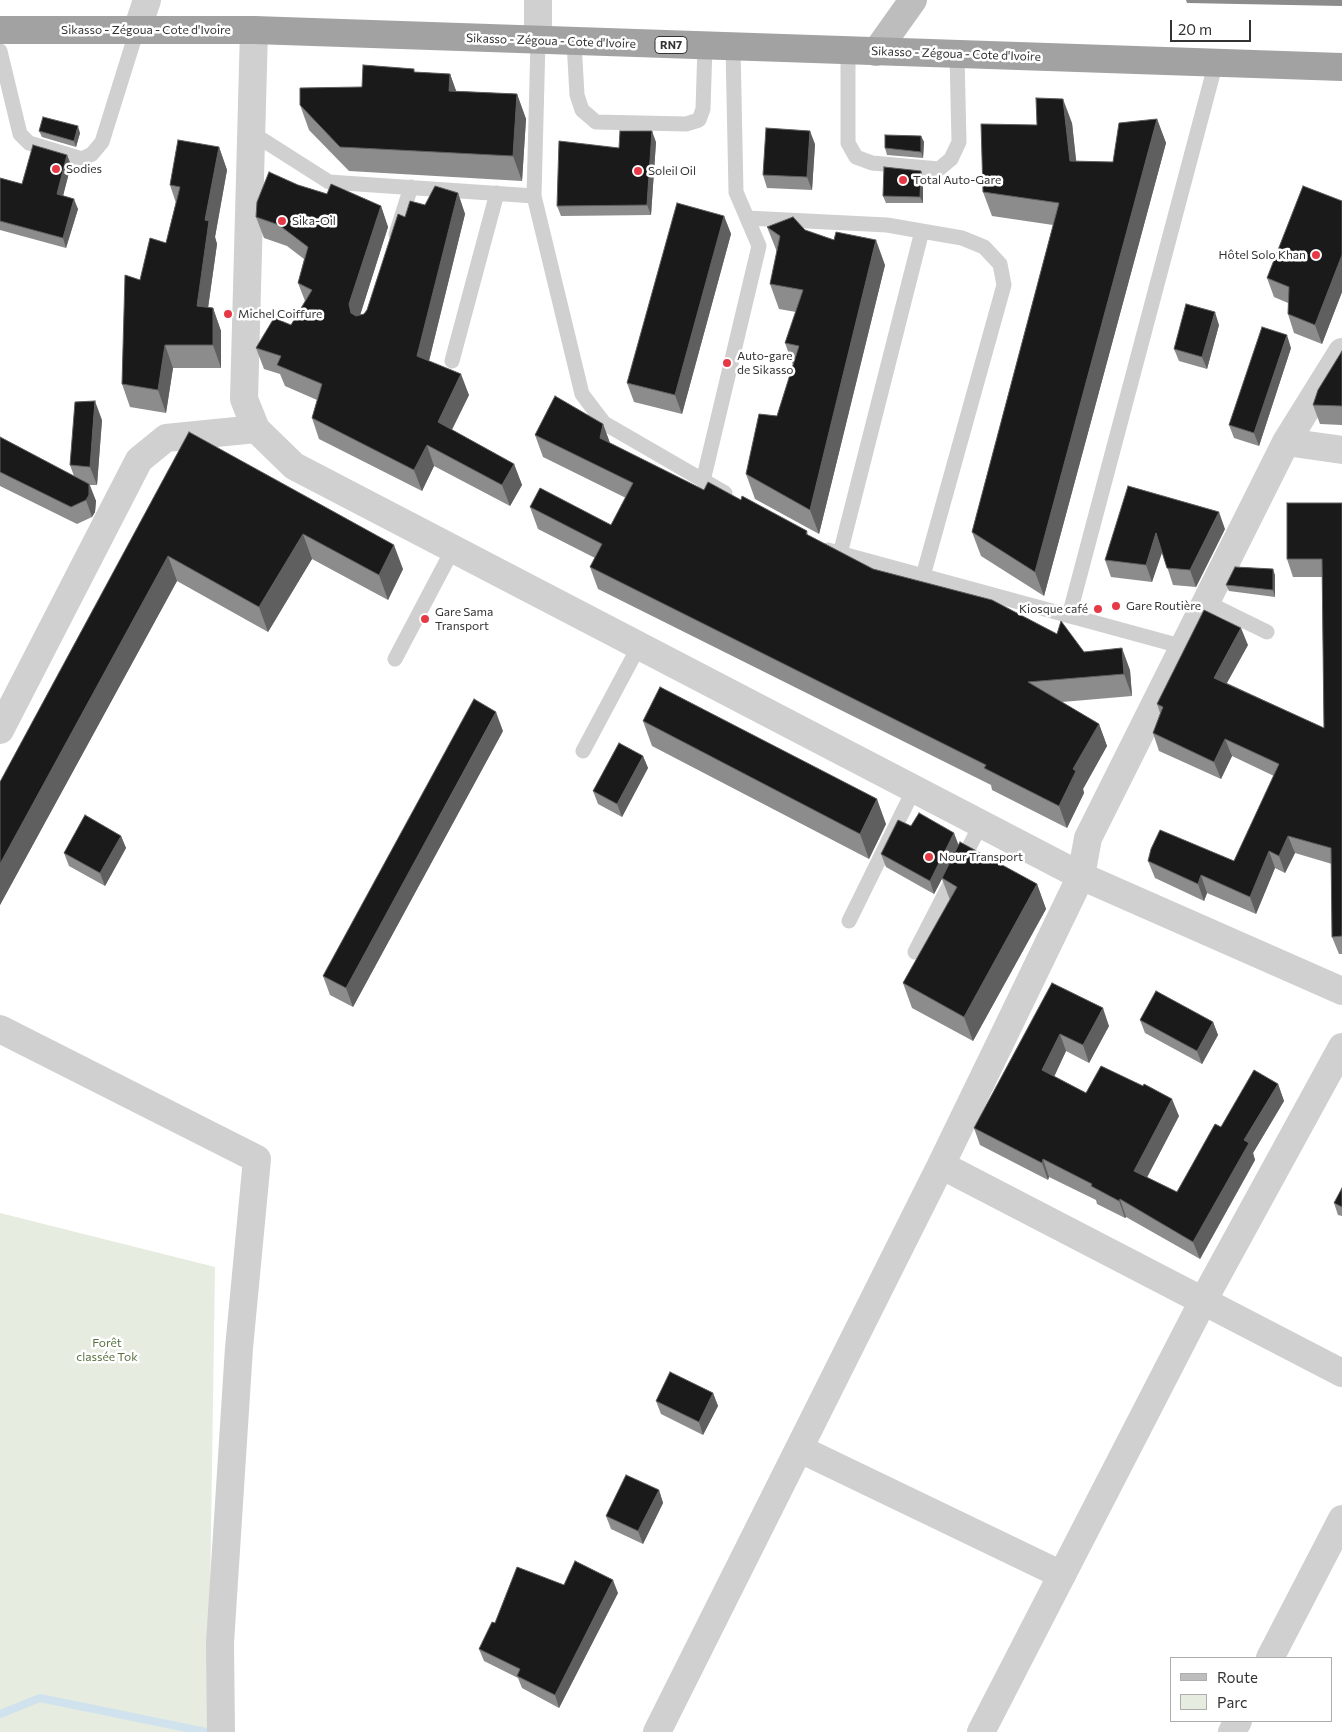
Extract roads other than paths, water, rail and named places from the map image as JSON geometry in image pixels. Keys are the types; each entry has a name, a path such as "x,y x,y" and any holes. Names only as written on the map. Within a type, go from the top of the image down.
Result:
{"highway":[{"name":"Sikasso - Zégoua - Cote d'Ivoire","path":"0,30 254,30 957,55 1342,66"}],"main road":[{"path":"876,52 913,0"}],"street":[{"path":"137,30 148,0"},
{"path":"538,0 538,41"},
{"path":"254,30 244,399 256,429 294,466 1081,876 1342,991"},
{"path":"657,1732 941,1165 1081,876 1088,838 1286,442 1342,352"},
{"path":"0,730 139,460 166,438 256,429"},
{"path":"1286,442 1342,450"},
{"path":"0,1029 257,1159 239,1348 220,1644 221,1732"},
{"path":"981,1732 1203,1301 1342,1047"},
{"path":"941,1165 1342,1373"},
{"path":"800,1449 1062,1575"},
{"path":"1271,1657 1342,1519"}],"lane":[{"path":"0,50 20,134 28,143 82,159 92,154 102,142 137,30"},
{"path":"538,41 534,196 582,394 604,423 737,500"},
{"path":"574,42 576,95 582,110 596,122 686,124 698,120 703,109 705,46"},
{"path":"703,482 759,246 736,192 733,47"},
{"path":"848,51 848,143 856,157 872,163 938,169 951,159 959,142 957,55"},
{"path":"1069,616 1216,62"},
{"path":"252,133 329,182 534,196"},
{"path":"393,244 411,187"},
{"path":"452,361 497,193"},
{"path":"747,218 887,225 962,238 984,248 1000,264 1004,285 923,576"},
{"path":"840,554 922,231"},
{"path":"813,542 840,554 1184,647"},
{"path":"395,659 453,549"},
{"path":"1206,602 1267,632"},
{"path":"583,751 639,646"},
{"path":"849,921 914,789"},
{"path":"915,952 981,824"}],"waterway":[{"path":"0,1714 40,1698 206,1732"}],"place":[{"name":"Sodies","path":"56,169"},
{"name":"Soleil Oil","path":"638,171"},
{"name":"Total Auto-Gare","path":"903,180"},
{"name":"Sika-Oil","path":"282,221"},
{"name":"Hôtel Solo Khan","path":"1316,255"},
{"name":"Michel Coiffure","path":"228,314"},
{"name":"Auto-gare de Sikasso","path":"727,363"},
{"name":"Gare Routière","path":"1116,606"},
{"name":"Kiosque café","path":"1098,609"},
{"name":"Gare Sama Transport","path":"425,619"},
{"name":"Nour Transport","path":"929,857"}],"park label":[{"name":"Forêt classée Tok","path":"107,1350"}]}
